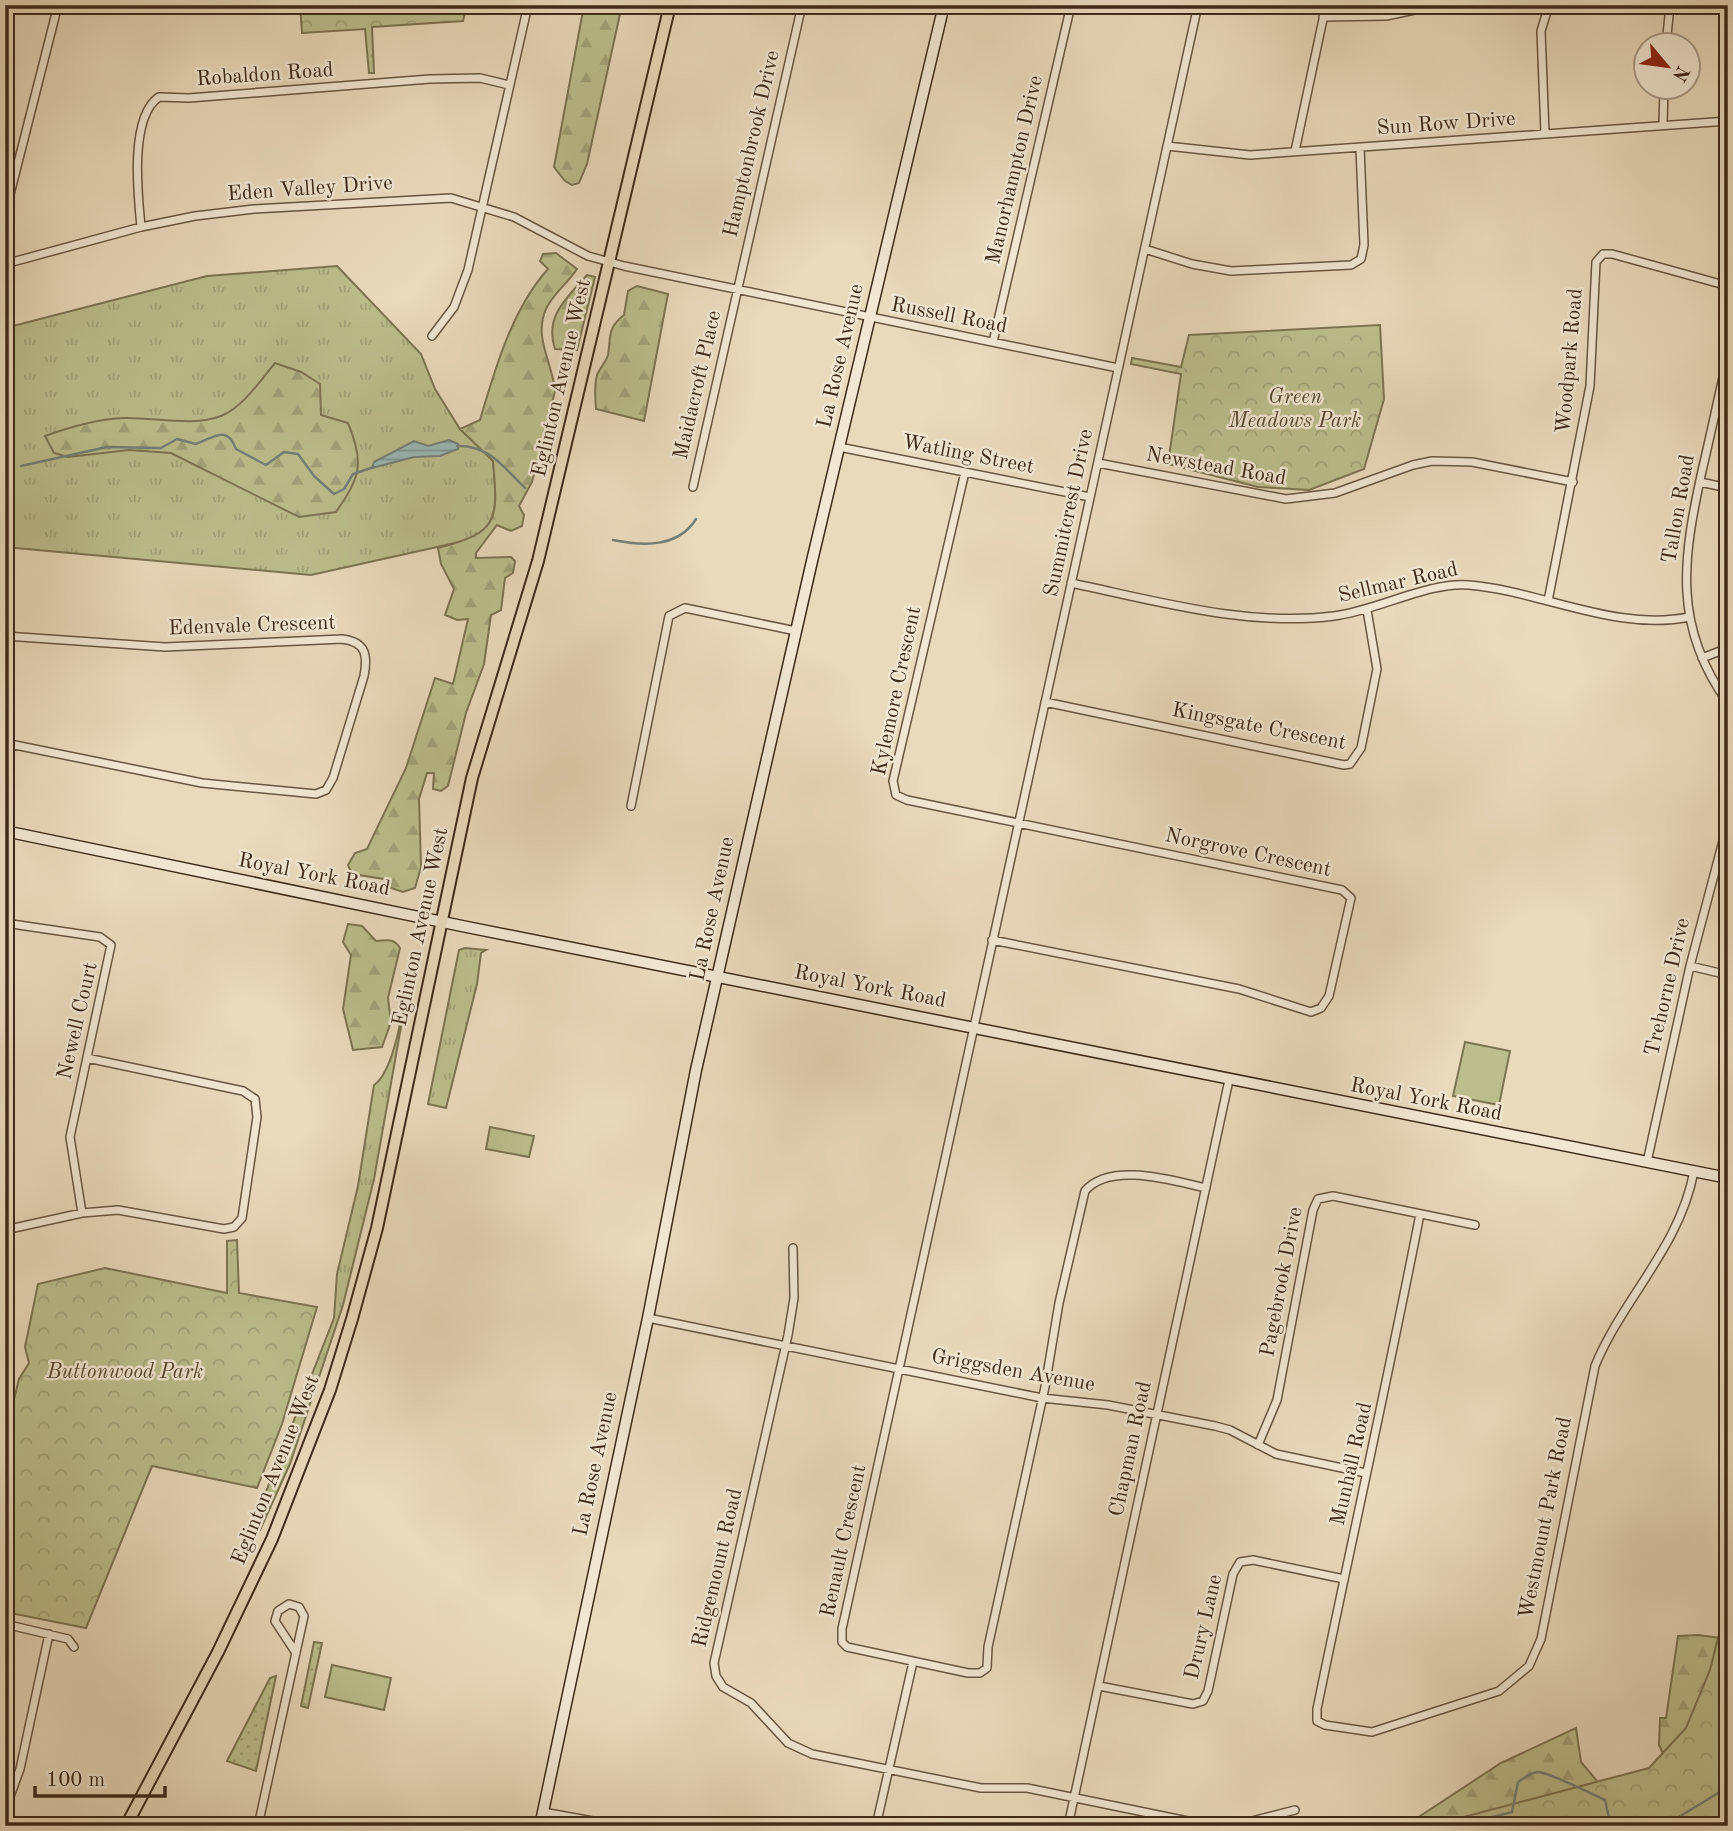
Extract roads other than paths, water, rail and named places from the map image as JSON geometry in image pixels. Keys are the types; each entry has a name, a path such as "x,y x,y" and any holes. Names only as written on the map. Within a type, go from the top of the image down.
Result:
{"main road":[{"name":"Eglinton Avenue West","path":"127,1826 218,1651 272,1539 330,1390 377,1228 472,778 538,561 670,5"}],"street":[{"path":"5,214 58,5"},
{"path":"432,336 449,317 460,295 528,5"},
{"name":"Hamptonbrook Drive","path":"737,292 802,5"},
{"name":"La Rose Avenue","path":"540,1826 648,1318 682,1138 796,631 944,5"},
{"name":"Manorhampton Drive","path":"993,342 1071,5"},
{"name":"Summitcrest Drive","path":"973,1028 1198,5"},
{"path":"1295,151 1326,5"},
{"path":"1323,17 1386,16 1438,5"},
{"path":"1545,133 1541,31 1549,5"},
{"path":"1667,32 1670,5"},
{"name":"Robaldon Road","path":"141,227 136,184 139,149 150,106 159,97 189,98 430,79 480,78 509,85"},
{"path":"1663,124 1664,102"},
{"name":"Sun Row Drive","path":"1167,146 1230,155 1728,121"},
{"path":"1144,249 1192,264 1231,271 1351,265 1361,258 1364,244 1360,148"},
{"name":"Eden Valley Drive","path":"5,264 141,227 254,209 451,198 514,217 588,256 609,262"},
{"name":"Woodpark Road","path":"1548,601 1590,386 1595,266 1600,256 1612,254 1728,286"},
{"name":"Russell Road","path":"609,262 737,292 1118,368"},
{"name":"Maidacroft Place","path":"693,487 737,292"},
{"name":"Tallon Road","path":"1728,355 1686,557 1689,617 1702,658 1728,703"},
{"name":"Watling Street","path":"839,447 1090,497"},
{"name":"Newstead Road","path":"1098,463 1286,499 1323,496 1432,461 1472,462 1573,482"},
{"name":"Kylemore Crescent","path":"965,472 893,789 896,795 907,800 1019,823"},
{"path":"1700,482 1728,488"},
{"name":"Sellmar Road","path":"1071,583 1242,615 1304,618 1367,610 1460,584 1650,622 1689,617"},
{"path":"631,806 669,616 685,608 796,631"},
{"name":"Kingsgate Crescent","path":"1045,702 1350,764 1362,748 1377,669 1367,610"},
{"name":"Edenvale Crescent","path":"5,636 165,647 342,639 363,647 367,660 365,676 332,778 326,790 316,794 202,783 10,744"},
{"path":"1702,658 1728,648"},
{"path":"5,671 10,744 5,777"},
{"name":"Trehorne Drive","path":"1647,1162 1690,967 1728,822"},
{"name":"Norgrove Crescent","path":"992,940 1239,989 1311,1012 1321,1008 1329,996 1351,903 1350,894 1342,890 1019,823"},
{"name":"Royal York Road","path":"5,831 1229,1080 1728,1178"},
{"name":"Newell Court","path":"5,923 100,937 111,945 113,952 70,1138 82,1213"},
{"path":"1690,967 1728,975"},
{"name":"Renault Crescent","path":"973,1028 943,1182 842,1629 842,1642 847,1647 913,1662 976,1673 984,1671 988,1665 988,1647 1085,1191 1091,1184 1132,1175 1206,1188"},
{"path":"5,1230 82,1213 126,1211 224,1229 234,1227 244,1210 258,1110 255,1099 243,1091 87,1059"},
{"name":"Chapman Road","path":"1068,1826 1229,1080"},
{"name":"Westmount Park Road","path":"1317,1721 1325,1725 1372,1732 1499,1691 1529,1666 1541,1639 1595,1366 1611,1331 1660,1258 1690,1189 1694,1171"},
{"name":"Pagebrook Drive","path":"1258,1445 1275,1408 1313,1210 1318,1199 1333,1196 1475,1225"},
{"name":"Munhall Road","path":"1317,1721 1375,1425 1390,1375 1420,1214"},
{"name":"Ridgemount Road","path":"793,1248 794,1298 714,1663 716,1676 723,1687 751,1703 779,1735 798,1749 889,1769 981,1787 1027,1788 1207,1825 1252,1821 1295,1810"},
{"name":"Griggsden Avenue","path":"648,1318 1042,1398 1158,1414 1230,1430 1276,1454 1366,1473"},
{"name":"Drury Lane","path":"1099,1686 1192,1704 1203,1701 1208,1691 1233,1574 1240,1562 1253,1560 1344,1579"},
{"path":"258,1826 296,1653 304,1616 299,1607 284,1606 275,1618 277,1626 296,1653"},
{"path":"5,1624 68,1639 74,1647"},
{"path":"5,1810 20,1769 49,1633"},
{"path":"876,1826 913,1662"},
{"path":"543,1812 620,1826"}],"water":[{"path":"449,440 458,444 458,449 440,456 414,457 372,468 374,462 414,441 428,446"}],"waterway":[{"path":"21,466 107,447 161,448 177,439 196,444 214,436 224,435 232,441 236,449 266,465 284,452 298,454 314,476 334,494 344,489 353,474 374,467"},
{"path":"457,446 479,449 495,459 525,488"},
{"path":"613,540 659,543 680,535 696,519"},
{"path":"1470,1826 1477,1821 1512,1812 1518,1782 1538,1772 1605,1800 1611,1826"},
{"path":"1664,1826 1728,1787"}],"park label":[{"name":"Green Meadows Park","path":"1295,409"},
{"name":"Buttonwood Park","path":"125,1372"}]}
